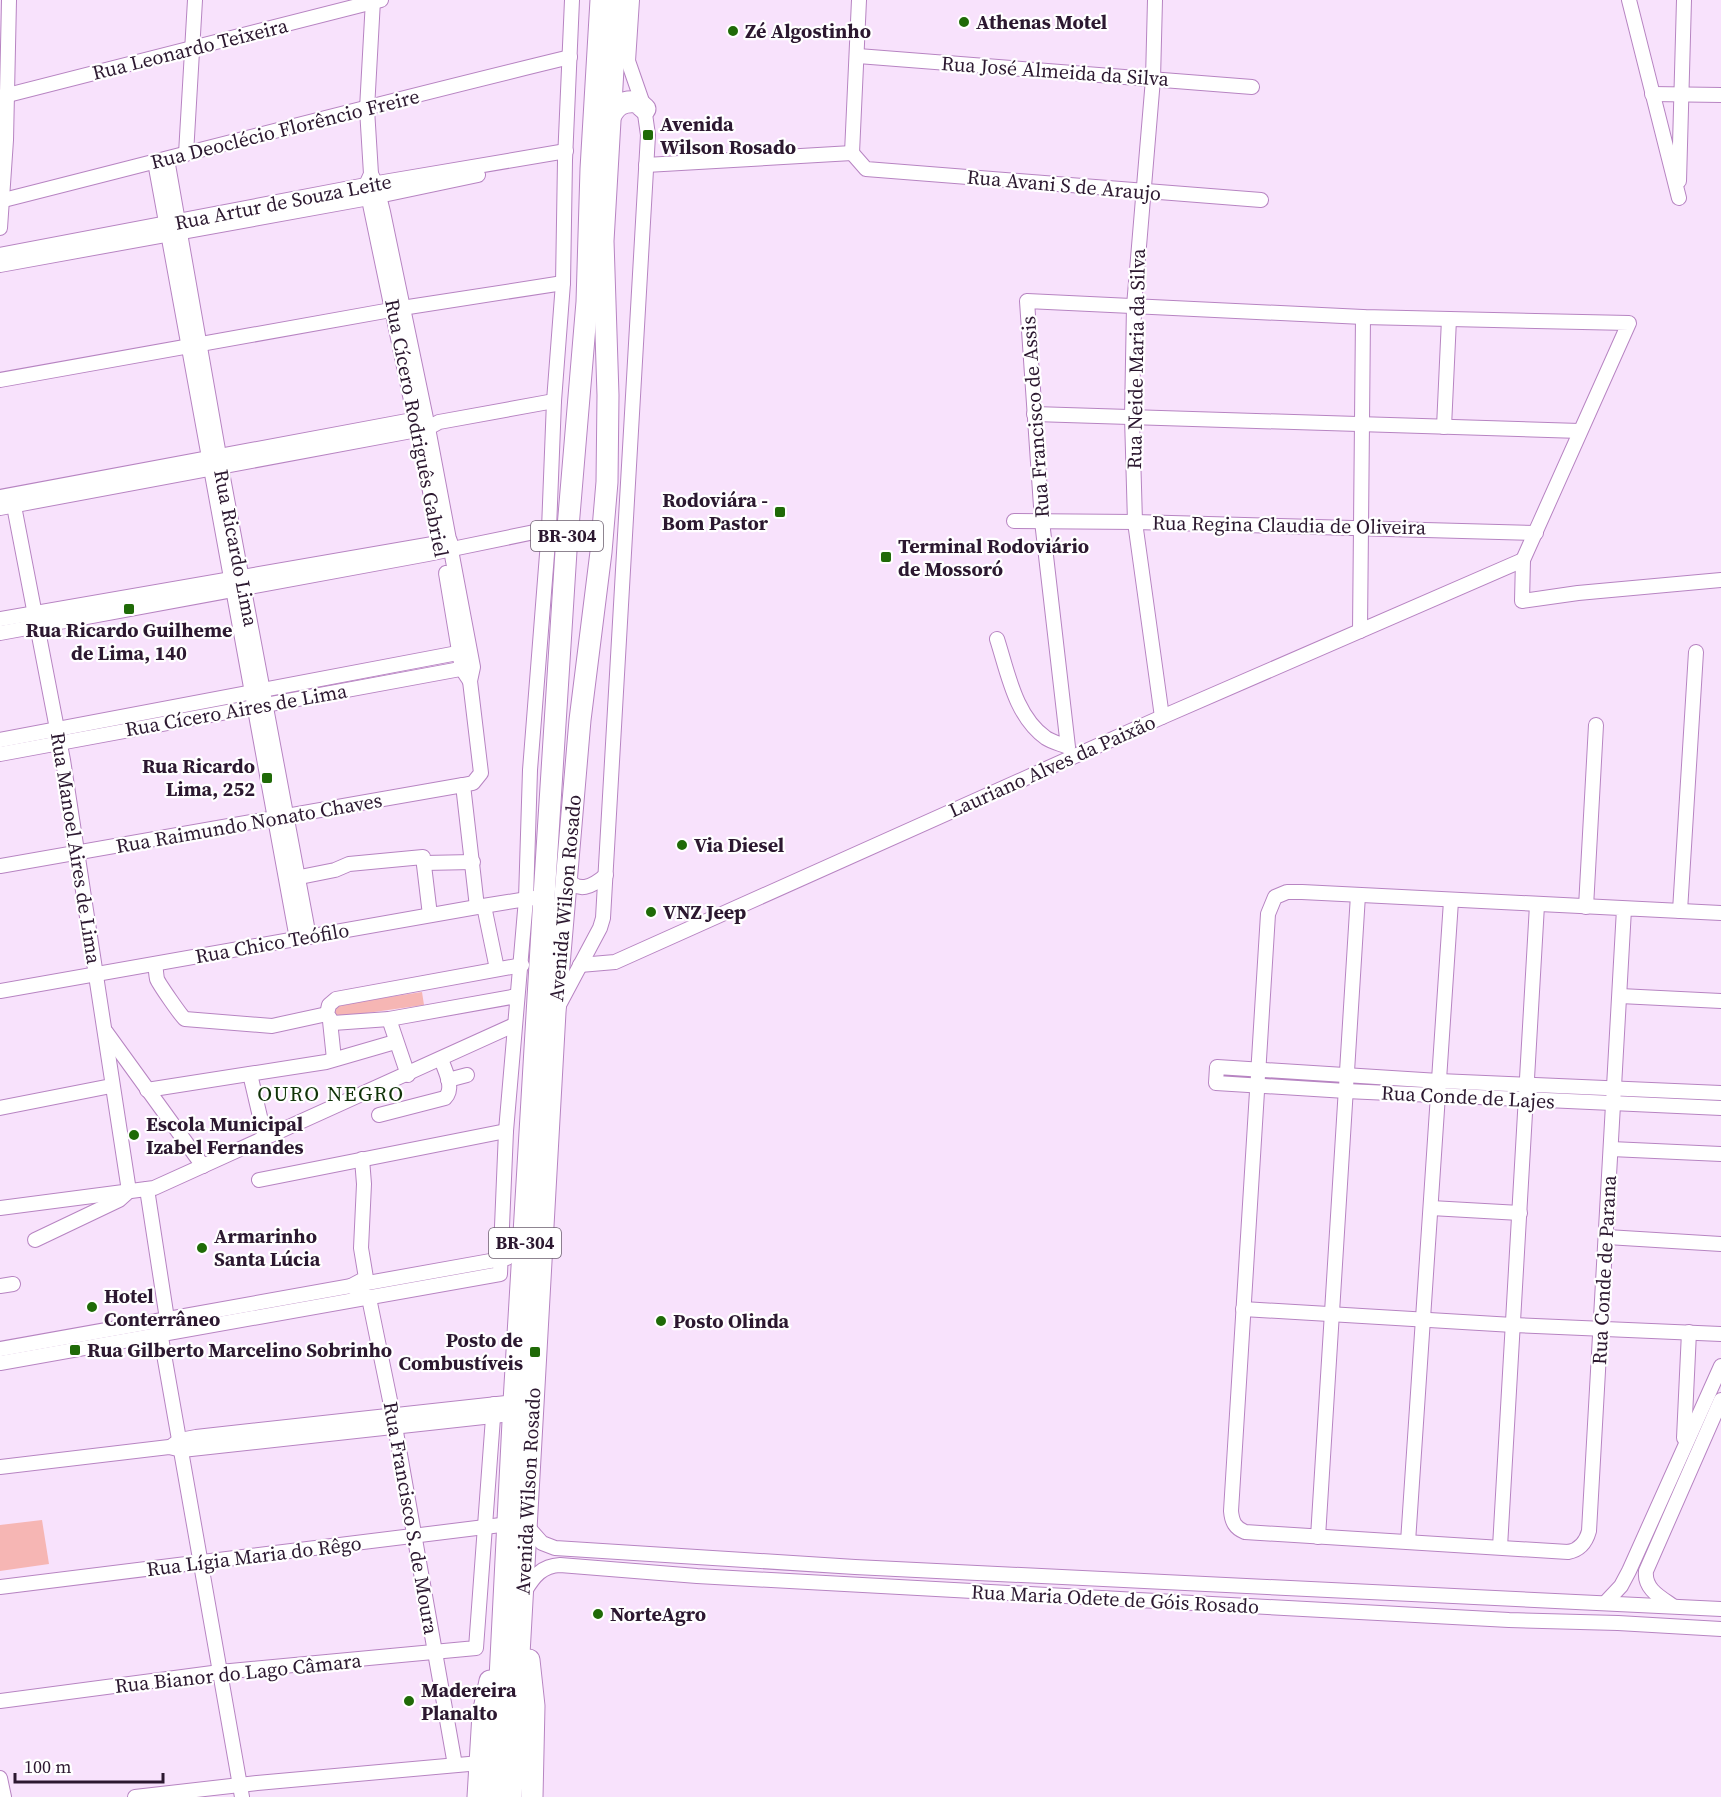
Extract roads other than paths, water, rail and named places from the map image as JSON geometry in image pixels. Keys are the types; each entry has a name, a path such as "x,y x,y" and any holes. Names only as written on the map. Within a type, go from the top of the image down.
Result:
{"highway":[{"name":"Avenida Wilson Rosado","path":"512,1619 522,1595 517,1524 504,1409 524,1255 535,898 587,302 591,169 601,0"},
{"name":"Avenida Wilson Rosado","path":"512,1797 510,1675 517,1524 566,877 580,720 601,552 607,482 608,395 603,241 616,10"},
{"path":"616,10 628,61"},
{"path":"609,119 614,109 625,102 637,102 645,109"},
{"path":"572,483 581,495 591,499 602,492 607,482"},
{"path":"566,551 571,540 580,531 590,535 601,552"},
{"path":"478,1797 483,1714 512,1619"},
{"path":"512,1619 531,1673 534,1706 532,1797"},
{"name":"Avenida Wilson Rosado","path":"494,1797 510,1675"}],"street":[{"path":"0,228 3,96 9,0"},
{"path":"186,154 195,0"},
{"path":"0,1349 162,1325 230,1322 500,1274 506,1131 514,1025 522,965 535,898 530,770 549,526 554,401 563,283 565,155 572,0"},
{"path":"555,1012 600,928 603,918 648,135 645,109 628,61 632,0"},
{"path":"646,165 852,153 859,0"},
{"name":"Rua Neide Maria da Silva","path":"1155,0 1153,79 1134,306 1132,417 1135,522 1162,717"},
{"path":"1629,0 1678,198 1684,0"},
{"name":"Rua Leonardo Teixeira","path":"3,96 375,1"},
{"name":"Rua Cícero Rodriguês Gabriel","path":"375,1 367,109 373,187 397,309 425,423 470,681 481,773 472,783 462,785"},
{"name":"Rua José Almeida da Silva","path":"858,56 1252,87"},
{"name":"Rua Deoclécio Florêncio Freire","path":"1,200 570,57"},
{"path":"1652,94 1721,95"},
{"name":"Rua Avani S de Araujo","path":"852,153 866,168 1261,200"},
{"name":"Rua Artur de Souza Leite","path":"0,265 111,239 373,187 546,162 565,155"},
{"name":"Rua Ricardo Lima","path":"161,160 303,938"},
{"name":"Rua Artur de Souza Leite","path":"0,255 111,239"},
{"path":"0,380 397,309 563,283"},
{"name":"Rua Francisco de Assis","path":"997,639 1016,698 1029,723 1047,739 1068,747 1042,521 1027,301 1134,306"},
{"path":"1134,306 1364,317 1629,323 1522,560 1522,601 1578,593 1721,580"},
{"path":"1360,631 1364,317"},
{"path":"1444,427 1449,319"},
{"path":"0,497 215,462 554,401"},
{"path":"1035,414 1580,431"},
{"path":"0,508 215,462"},
{"name":"Rua Manoel Aires de Lima","path":"14,506 58,736 97,974 111,1086 129,1191"},
{"name":"Rua Regina Claudia de Oliveira","path":"1014,521 1361,526 1536,533"},
{"path":"0,619 36,619 549,526"},
{"name":"Lauriano Alves da Paixão","path":"580,965 615,962 1162,717 1522,560"},
{"path":"0,633 36,619"},
{"name":"Rua Cícero Aires de Lima","path":"0,754 58,736 257,691 465,652"},
{"path":"1680,911 1696,652"},
{"name":"Rua Cícero Aires de Lima","path":"0,740 58,736 260,706 467,668"},
{"path":"1586,907 1596,725"},
{"path":"462,785 480,906 497,969"},
{"name":"Rua Raimundo Nonato Chaves","path":"0,866 462,785"},
{"path":"292,879 335,870 349,864 423,857 430,915"},
{"path":"424,863 473,862"},
{"path":"566,877 572,885 579,887 598,882 606,875"},
{"path":"1721,913 1287,892 1280,894 1272,902 1268,914 1242,1309 1513,1325 1721,1334"},
{"path":"1318,1537 1358,896"},
{"name":"Rua Chico Teófilo","path":"0,991 535,898"},
{"path":"1408,1542 1451,901"},
{"path":"1500,1548 1537,905"},
{"name":"Rua Conde de Parana","path":"1242,1309 1232,1520 1239,1529 1245,1532 1318,1537 1568,1551 1574,1551 1585,1543 1589,1531 1624,909"},
{"path":"155,964 159,983 179,1014 185,1018 272,1026 329,1017 344,1023 389,1019 517,996"},
{"path":"334,1059 329,1005 336,999 522,965"},
{"path":"1620,996 1721,1001"},
{"path":"389,1019 408,1075"},
{"path":"0,1208 154,1188 408,1075 514,1025"},
{"path":"104,1029 203,1166"},
{"path":"147,1090 334,1059 395,1042"},
{"path":"381,1087 386,1114 445,1098 449,1092 448,1080 441,1059"},
{"name":"Rua Conde de Lajes","path":"1721,1093 1527,1085 1439,1088 1346,1091 1216,1083 1216,1067 1348,1074 1439,1088 1526,1099 1721,1108"},
{"path":"250,1074 265,1138"},
{"path":"448,1080 467,1075"},
{"path":"0,1108 111,1086"},
{"path":"260,1180 506,1131"},
{"path":"1611,1149 1721,1154"},
{"path":"351,1286 366,1278 361,1248 364,1184 362,1159"},
{"path":"147,1189 177,1446 202,1563 241,1791"},
{"path":"35,1240 119,1200 129,1191"},
{"path":"1431,1208 1520,1214"},
{"path":"1607,1238 1721,1244"},
{"path":"0,1363 228,1308 524,1255"},
{"path":"351,1286 369,1298"},
{"name":"Rua Francisco S. de Moura","path":"369,1298 394,1421 455,1765"},
{"path":"228,1308 230,1322"},
{"path":"1684,1448 1689,1332"},
{"path":"1606,1602 1621,1586 1629,1571 1721,1366"},
{"path":"1618,1623 1632,1619 1673,1621 1677,1618 1674,1606 1650,1589 1646,1582 1646,1571 1721,1400"},
{"path":"0,1467 504,1409 486,1527"},
{"name":"Rua Lígia Maria do Rêgo","path":"0,1587 517,1524"},
{"name":"Rua Maria Odete de Góis Rosado","path":"517,1524 542,1543 555,1548 855,1567 1721,1609"},
{"name":"Rua Bianor do Lago Câmara","path":"0,1701 220,1672 435,1654 476,1648 486,1527"},
{"path":"719,1577 697,1571 697,1562 767,1560"},
{"name":"Rua Maria Odete de Góis Rosado","path":"522,1595 538,1573 555,1565 719,1577 1497,1620 1618,1623 1721,1629"},
{"path":"825,1583 839,1580 870,1582 877,1580 876,1572 855,1567"},
{"path":"135,1797 241,1791 480,1763"},
{"path":"0,1778 3,1797"}],"place":[{"name":"Athenas Motel","path":"964,22"},
{"name":"Zé Algostinho","path":"733,31"},
{"name":"Avenida Wilson Rosado","path":"648,135"},
{"name":"Rodoviára - Bom Pastor","path":"780,512"},
{"name":"Terminal Rodoviário de Mossoró","path":"886,557"},
{"name":"Rua Ricardo Guilheme de Lima, 140","path":"129,609"},
{"name":"Rua Ricardo Lima, 252","path":"267,778"},
{"name":"Via Diesel","path":"682,845"},
{"name":"VNZ Jeep","path":"651,912"},
{"name":"Escola Municipal Izabel Fernandes","path":"134,1135"},
{"name":"Armarinho Santa Lúcia","path":"202,1248"},
{"name":"Hotel Conterrâneo","path":"92,1307"},
{"name":"Posto Olinda","path":"661,1321"},
{"name":"Rua Gilberto Marcelino Sobrinho","path":"75,1350"},
{"name":"Posto de Combustíveis","path":"535,1352"},
{"name":"NorteAgro","path":"598,1614"},
{"name":"Madereira Planalto","path":"409,1701"}],"district":[{"name":"OURO NEGRO","path":"331,1094"}]}
